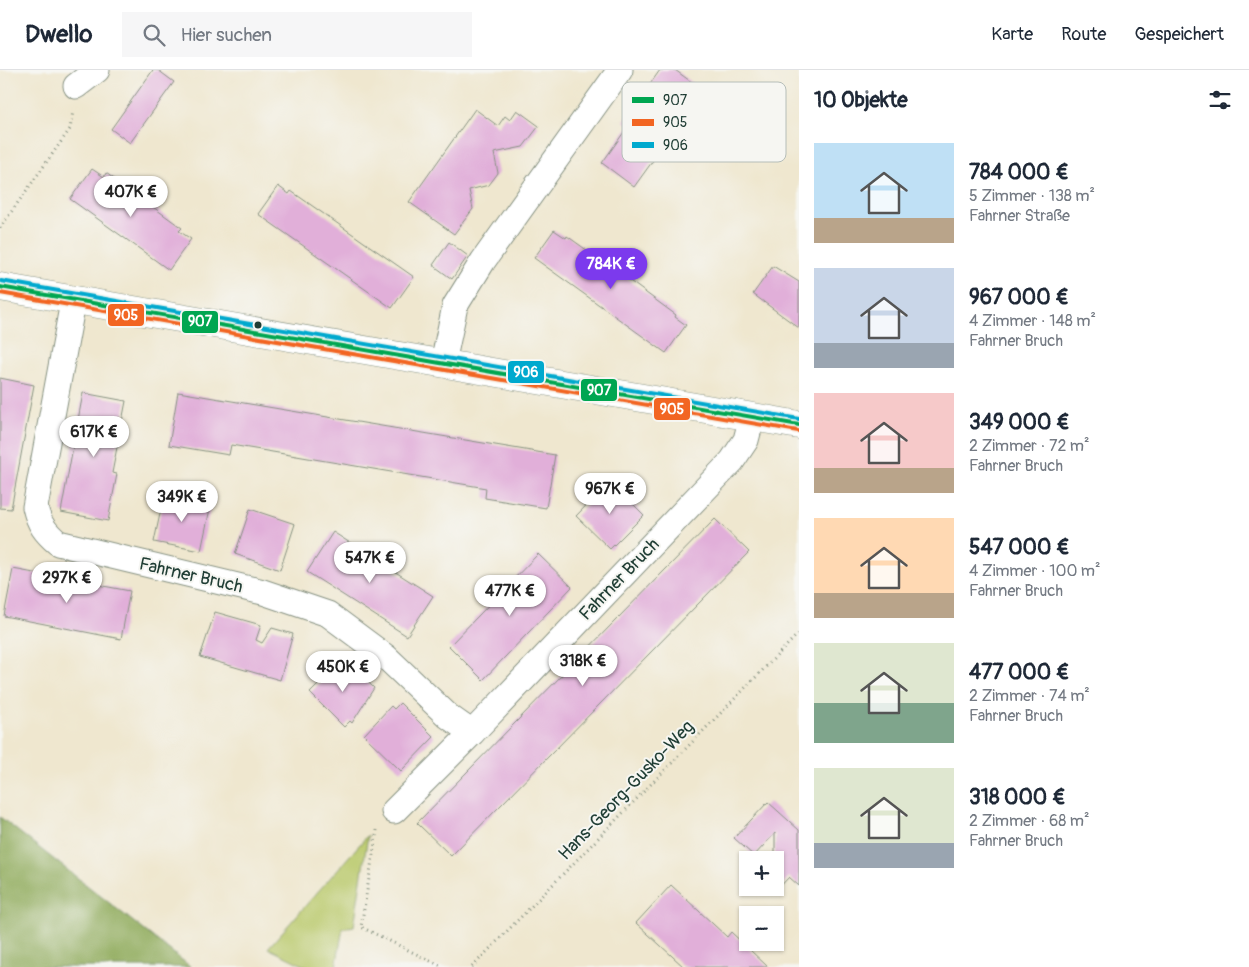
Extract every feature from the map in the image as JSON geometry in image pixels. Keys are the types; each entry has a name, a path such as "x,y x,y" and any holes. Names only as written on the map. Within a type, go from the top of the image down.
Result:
{"street":[{"path":"76,86 97,70"},
{"path":"443,363 455,306 483,261 620,70"},
{"path":"0,288 799,425"},
{"name":"Fahrner Bruch","path":"73,302 35,507 39,522 47,534 58,544 263,592 328,614 386,658 448,716 472,733"},
{"name":"Fahrner Bruch","path":"394,811 472,733 732,461 746,440 752,417"}],"path":[{"path":"0,228 70,129 76,86"},
{"name":"Hans-Georg-Gusko-Weg","path":"472,967 799,633"},
{"path":"394,811 377,829 361,927 444,967"}],"green space":[{"path":"0,817 191,967 0,967"},
{"path":"368,835 354,926 343,928 336,967 307,967 268,948"}],"building":[{"path":"153,70 158,70 174,82 130,143 111,129"},
{"path":"660,70 675,70 692,82 652,82"},
{"path":"475,109 498,126 505,116 510,120 517,110 539,126 523,147 494,153 498,173 489,185 469,190 473,209 454,234 409,202"},
{"path":"622,135 622,162 652,162 634,187 602,163"},
{"path":"92,169 104,177 106,173 182,228 179,231 191,239 169,270 70,199"},
{"path":"278,186 289,194 291,191 414,277 392,308 258,214"},
{"path":"554,230 566,238 567,236 619,273 676,315 675,317 686,325 666,353 534,258"},
{"path":"449,242 468,256 452,279 433,265"},
{"path":"773,266 799,282 799,328 753,294"},
{"path":"0,378 34,385 11,509 0,508"},
{"path":"178,392 555,455 546,508 485,498 486,488 231,445 229,455 169,445"},
{"path":"83,393 126,401 112,473 117,474 108,521 61,512"},
{"path":"610,481 644,515 610,549 576,516"},
{"path":"164,495 211,504 201,551 154,542"},
{"path":"250,509 295,524 280,570 235,554"},
{"path":"715,519 749,552 451,856 417,823"},
{"path":"333,532 433,596 407,636 307,572"},
{"path":"538,554 572,587 483,680 449,646"},
{"path":"13,569 130,591 121,639 4,616"},
{"path":"215,612 261,625 256,640 262,643 272,628 293,634 280,680 200,657"},
{"path":"344,659 374,688 352,723 350,721 344,727 310,693"},
{"path":"400,703 434,737 401,771 364,735 391,706 394,709"},
{"path":"768,802 799,830 799,886 789,877 784,882 784,851 775,851 775,833 759,851 748,851 734,838"},
{"path":"671,885 727,937 731,932 739,940 739,951 751,951 768,967 684,967 636,923"}],"transit line":[{"name":"906","path":"1,281 799,419"},
{"name":"907","path":"0,287 799,425"},
{"name":"905","path":"0,293 798,431"}]}
